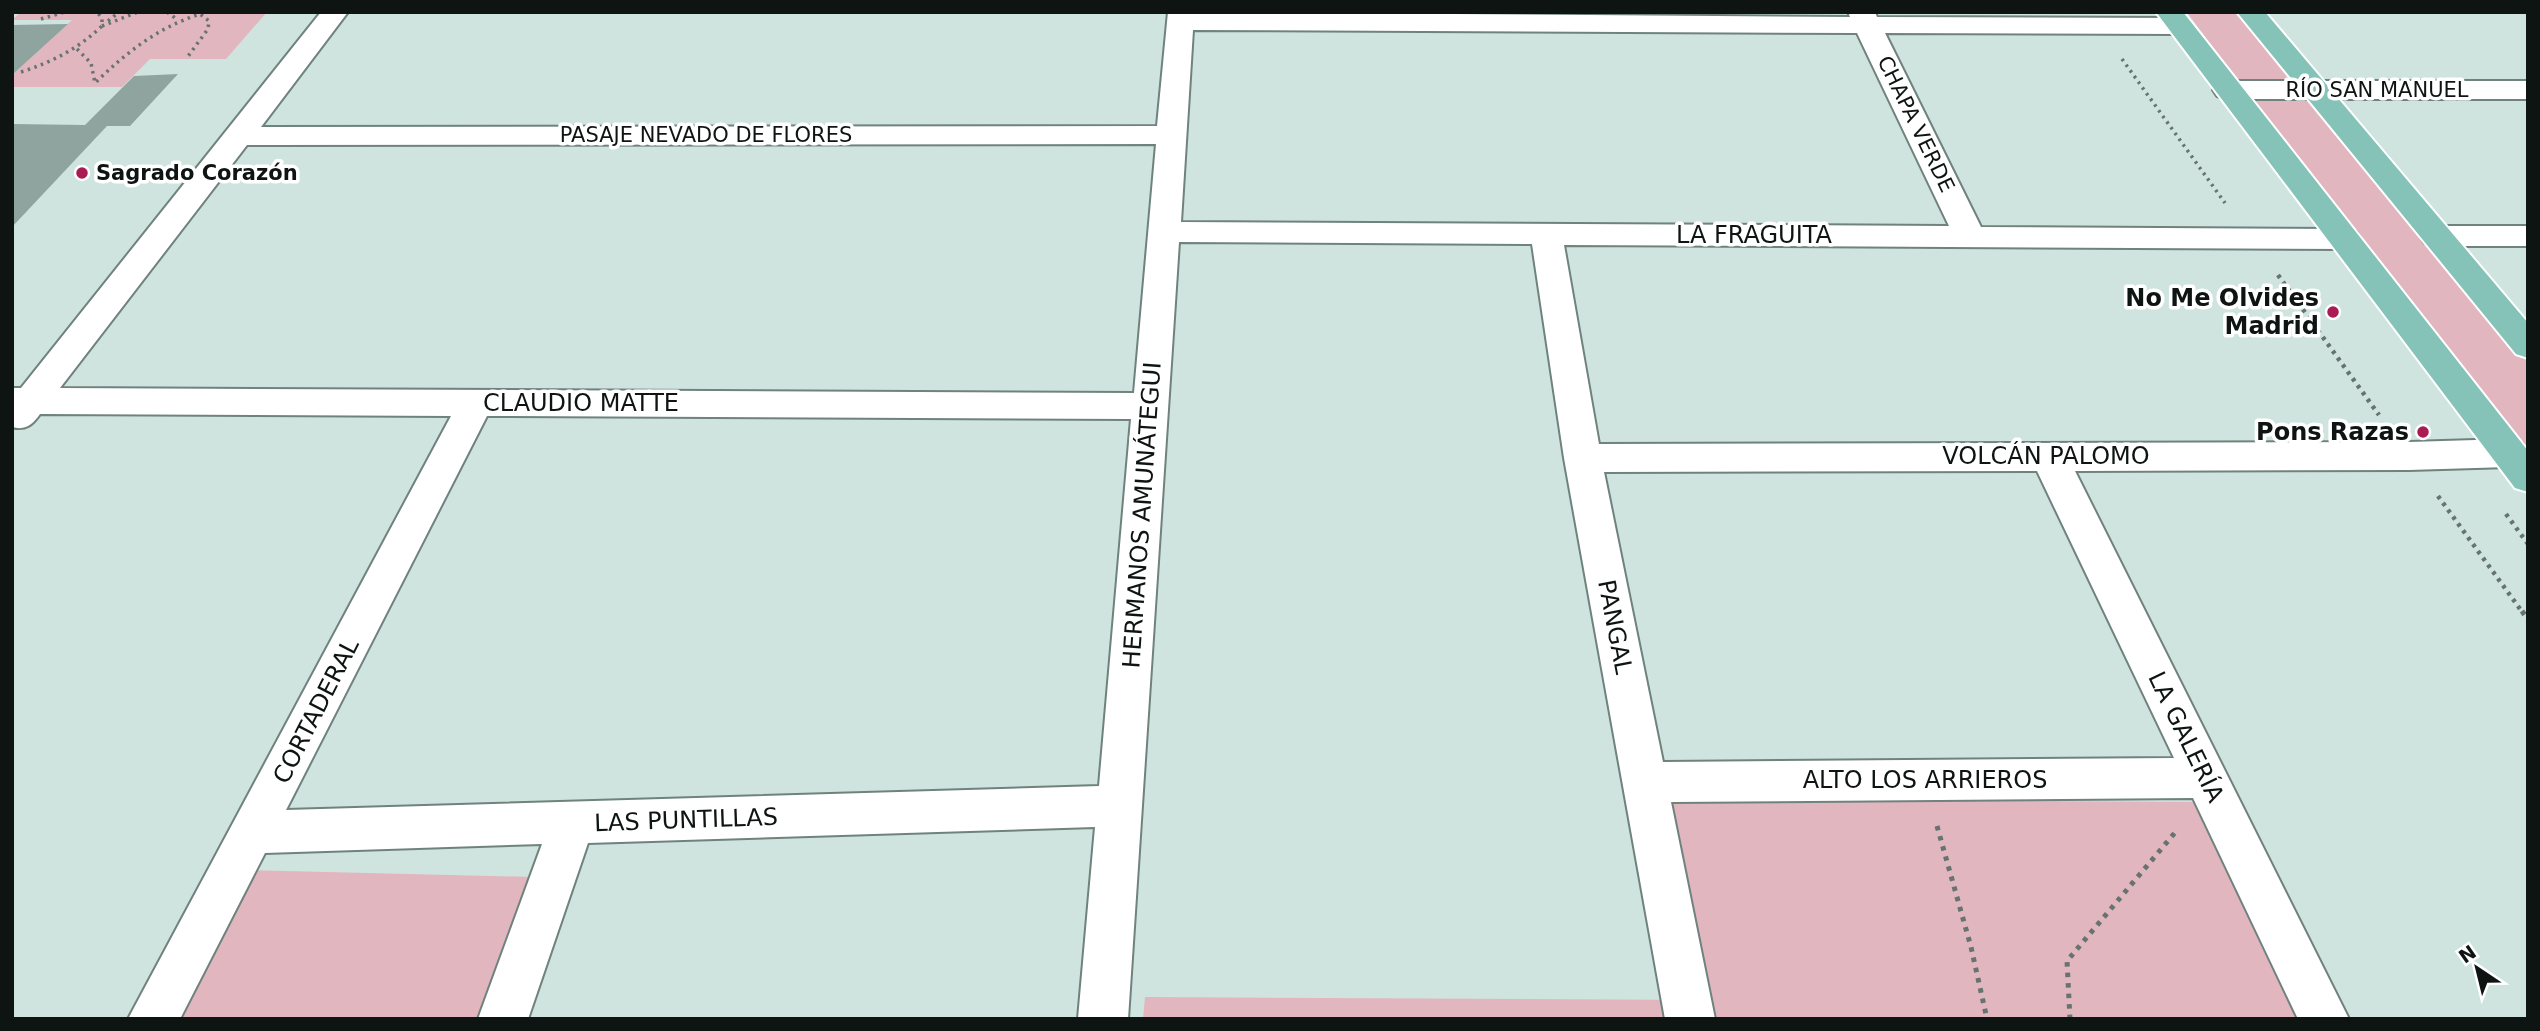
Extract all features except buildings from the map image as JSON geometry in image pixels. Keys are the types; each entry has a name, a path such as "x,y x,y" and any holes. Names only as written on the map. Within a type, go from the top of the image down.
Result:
{"main road":[{"path":"2250,12 2528,346"},
{"path":"2174,19 2518,466"}],"street":[{"path":"18,409 240,136 335,12"},
{"path":"1181,17 1864,18 2097,26 2174,19"},
{"name":"HERMANOS AMUNÁTEGUI","path":"1103,1019 1181,17"},
{"name":"CHAPA VERDE","path":"1864,18 1970,237"},
{"name":"RÍO SAN MANUEL","path":"2227,90 2528,90"},
{"name":"PASAJE NEVADO DE FLORES","path":"240,136 1172,135"},
{"name":"LA FRAGUITA","path":"1164,232 2345,239"},
{"name":"PANGAL","path":"1546,234 1583,458 1690,1019"},
{"path":"2436,236 2528,236"},
{"name":"CLAUDIO MATTE","path":"18,409 476,403 1150,407"},
{"name":"CORTADERAL","path":"153,1019 476,403"},
{"name":"LA GALERÍA","path":"2049,456 2324,1019"},
{"name":"VOLCÁN PALOMO","path":"1583,458 2409,456 2518,466"},
{"name":"ALTO LOS ARRIEROS","path":"1645,782 1920,780 2210,787"},
{"name":"LAS PUNTILLAS","path":"253,832 1119,806"},
{"path":"503,1019 572,823"}],"path":[{"path":"41,19 65,12"},
{"path":"97,12 102,18 102,26"},
{"path":"21,72 77,49 119,12"},
{"path":"102,26 138,12"},
{"path":"167,12 178,20"},
{"path":"77,49 91,63 95,83 141,39 178,20 200,14 209,21 203,37 186,59"},
{"path":"2097,26 2528,620"},
{"path":"1920,780 1930,800 1971,947 1987,1019"},
{"path":"2070,1019 2067,961 2210,787"}],"shaded area":[{"path":"21,12 267,12 226,59 150,59 122,87 12,87 12,75 72,20 12,20"},
{"path":"2187,12 2242,12 2528,362 2528,472 2342,226"},
{"path":"1663,799 2200,802 2301,1019 1143,1019 1145,997 1701,1000"},
{"path":"242,870 535,877 479,1019 161,1019"}],"place":[{"name":"Sagrado Corazón","path":"82,173"},
{"name":"No Me Olvides Madrid","path":"2333,312"},
{"name":"Pons Razas","path":"2423,432"}]}
